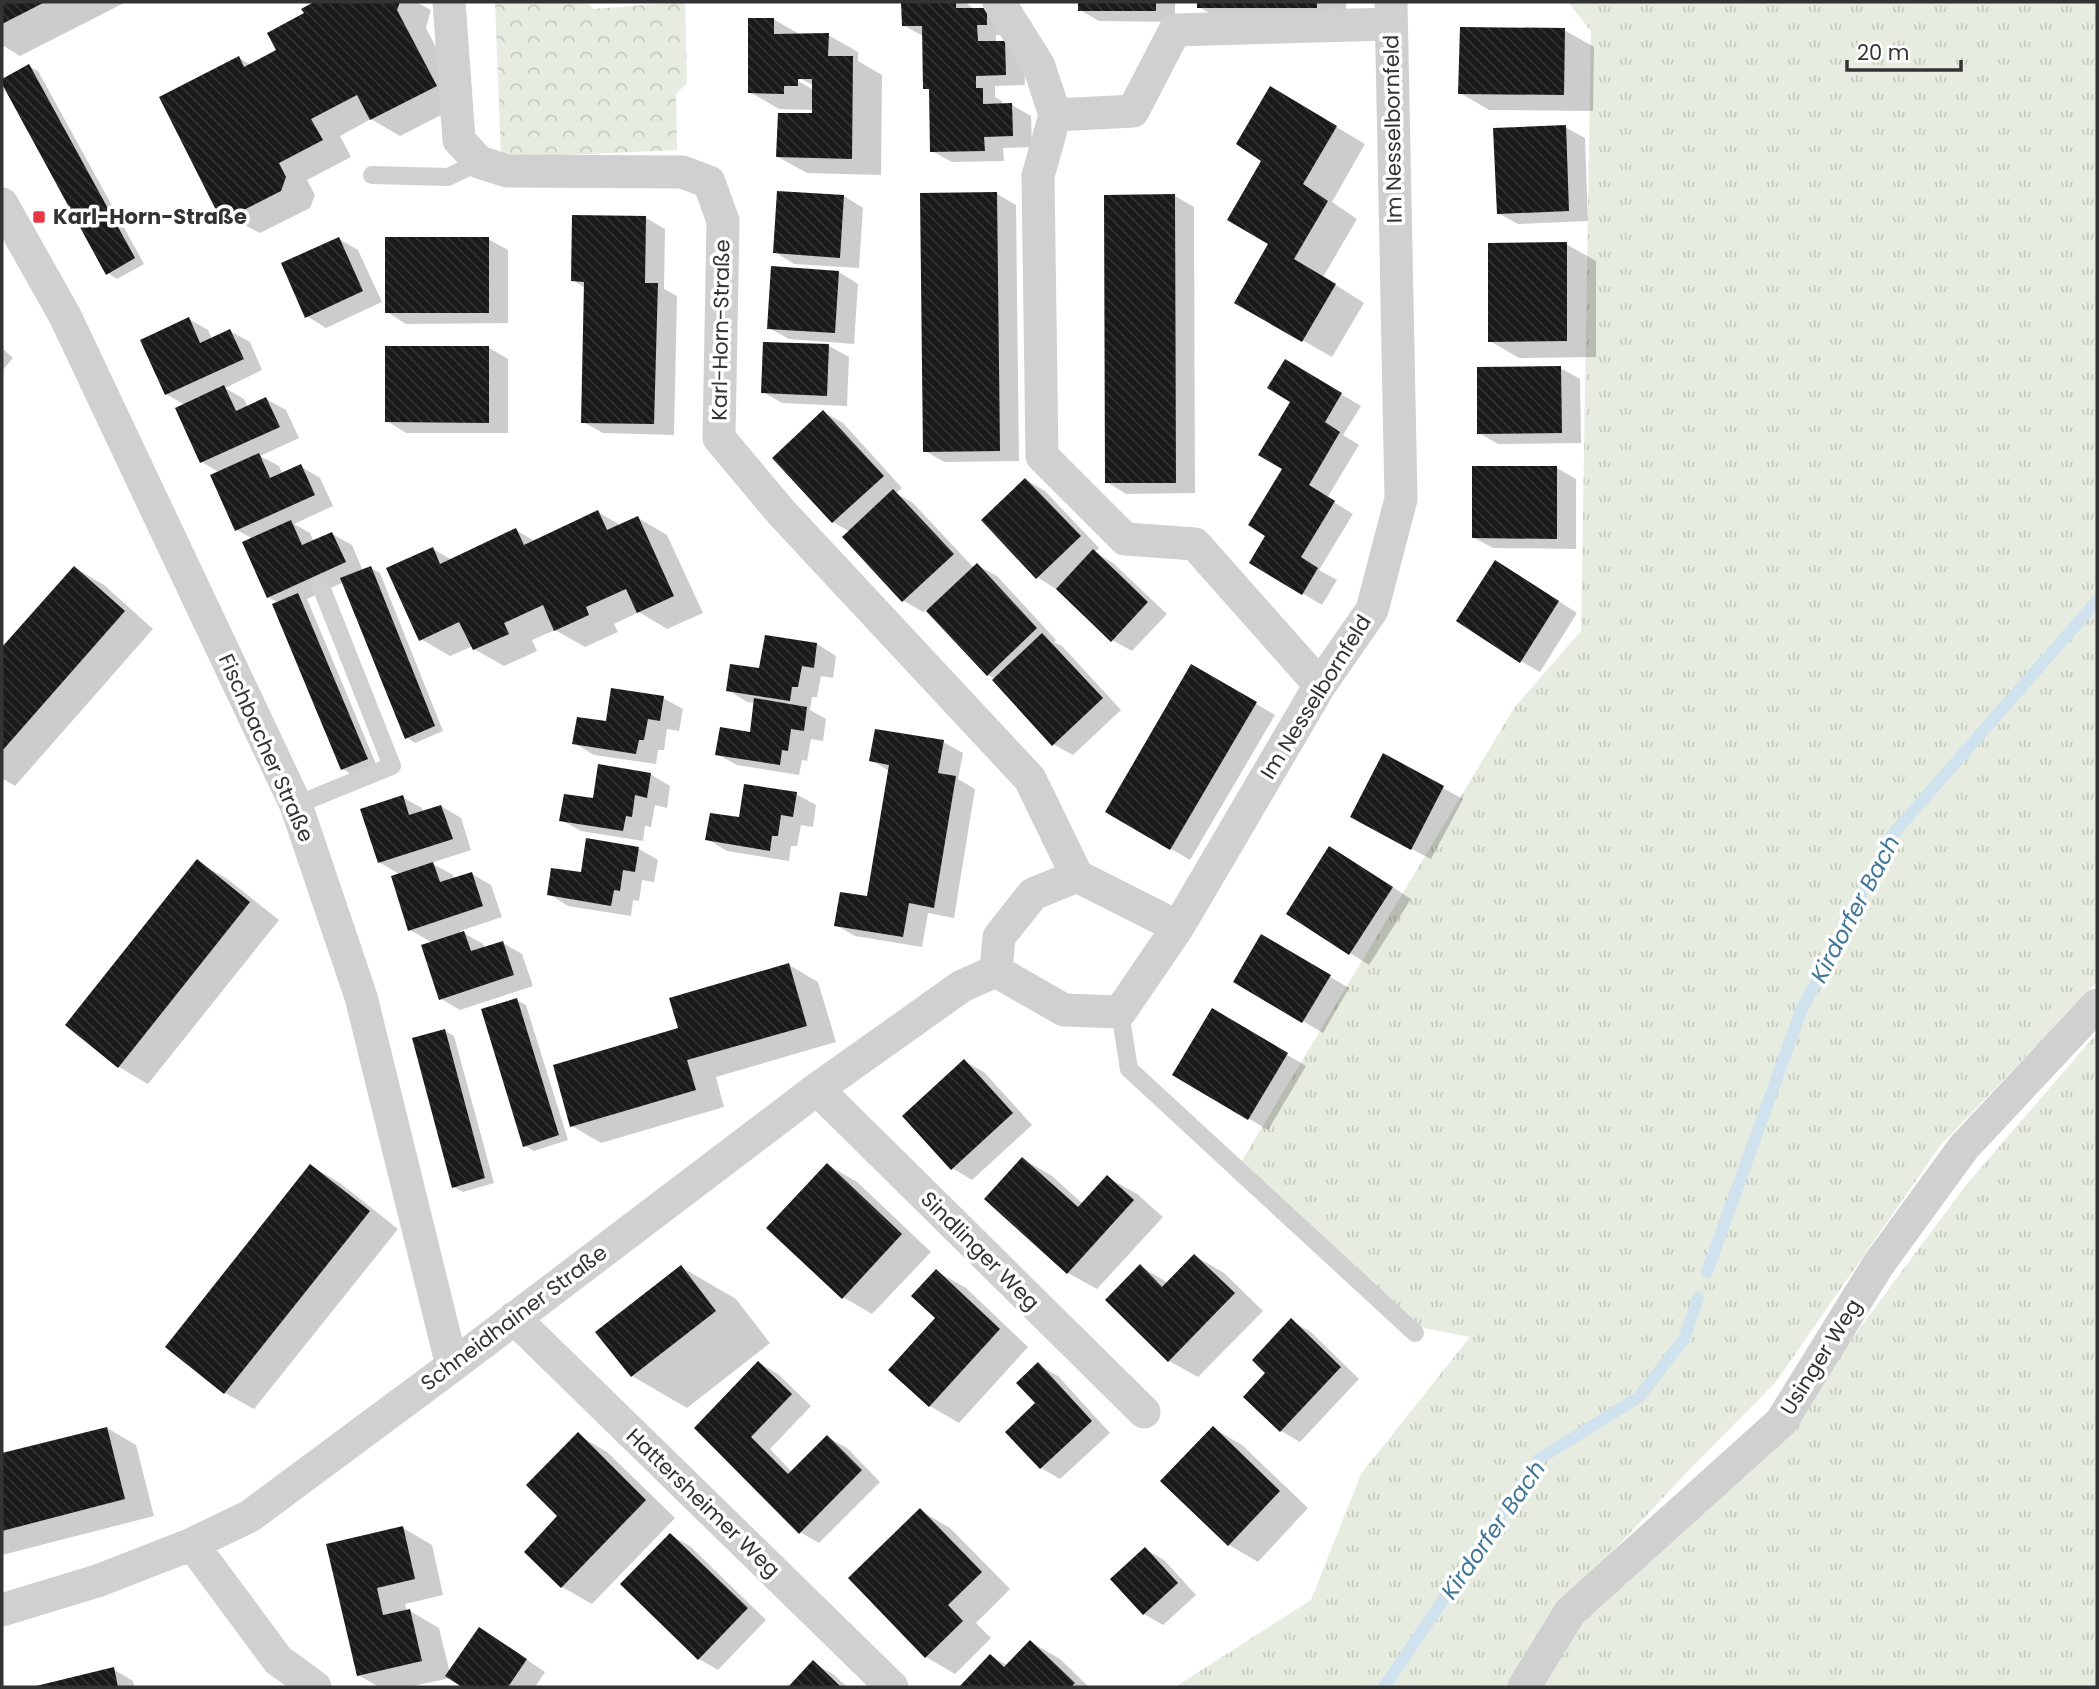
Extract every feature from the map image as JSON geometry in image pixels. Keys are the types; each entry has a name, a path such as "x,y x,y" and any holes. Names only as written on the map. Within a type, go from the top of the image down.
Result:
{"street":[{"path":"449,2 459,140 479,163"},
{"path":"999,2 1039,66 1055,115 1038,176 1042,456 1125,539 1195,544 1320,685"},
{"path":"1055,115 1133,111 1175,30 1391,13"},
{"name":"Im Nesselbornfeld","path":"1120,1012 1178,927 1320,685 1372,610 1401,499 1391,13"},
{"name":"Karl-Horn-Straße","path":"479,163 507,171 682,172 709,182 723,221 719,438 781,512 1030,779 1077,876"},
{"name":"Fischbacher Straße","path":"2,204 69,324 296,805 361,997 452,1366"},
{"path":"1120,1012 1063,1010 996,971 999,937 1033,894 1077,876 1178,927"},
{"name":"Schneidhainer Straße","path":"2,1610 97,1581 192,1544 250,1516 817,1089 962,986 996,971"},
{"name":"Usinger Weg","path":"1524,1687 1570,1612 1781,1422 1878,1265 1964,1147 2097,1005"},
{"name":"Sindlinger Weg","path":"817,1089 1144,1412"},
{"name":"Hattersheimer Weg","path":"514,1318 892,1687"},
{"path":"192,1544 278,1660 315,1687"}],"lane":[{"path":"372,175 448,177 479,163"},
{"path":"296,805 392,766 320,584"},
{"path":"1120,1012 1129,1069 1415,1333"}],"green space":[{"path":"495,2 588,2 593,9 685,2 687,83 676,94 677,150 501,158"},
{"path":"1568,2 2097,2 2097,982 1940,1146 1775,1383 1557,1611 1510,1687 1175,1687 1311,1600 1361,1474 1470,1337 1398,1323 1232,1177 1514,708 1581,631 1591,31"},
{"path":"2097,1033 2097,1687 1540,1687 1578,1625 1767,1453 1966,1185"}],"building":[{"path":"2,2 45,2 2,24"},
{"path":"314,2 400,2 397,10 437,86 370,120 357,95 311,119 323,140 279,163 286,177 281,191 230,217 217,212 159,97 239,56 244,67 276,50 267,33 304,13 301,9"},
{"path":"901,2 956,2 956,8 987,8 987,25 977,25 978,41 1005,41 1006,75 976,76 976,88 983,88 983,104 1012,103 1013,136 984,137 985,151 930,152 929,89 923,89 922,26 902,26"},
{"path":"1078,2 1156,2 1156,11 1078,11"},
{"path":"1197,2 1317,2 1317,8 1197,8"},
{"path":"748,18 774,18 774,34 829,33 828,56 853,56 852,159 776,157 778,113 812,113 812,79 798,79 798,86 784,86 784,94 748,93"},
{"path":"1460,27 1565,28 1564,95 1458,94"},
{"path":"29,64 135,258 106,275 2,84 2,79"},
{"path":"1270,86 1337,126 1303,184 1328,201 1294,259 1336,284 1302,342 1234,303 1268,244 1227,220 1261,161 1236,144"},
{"path":"1566,125 1569,211 1497,214 1493,128"},
{"path":"777,191 844,195 840,258 773,253"},
{"path":"997,192 1000,451 923,452 920,193"},
{"path":"1175,194 1176,483 1105,483 1104,195"},
{"path":"572,215 646,216 645,283 658,283 654,424 581,423 584,282 571,281"},
{"path":"339,237 363,291 305,318 281,263"},
{"path":"385,237 489,237 489,313 385,313"},
{"path":"1567,242 1567,341 1488,342 1488,243"},
{"path":"771,266 839,271 835,333 767,329"},
{"path":"189,317 200,343 230,329 244,359 165,395 140,340"},
{"path":"763,342 829,344 827,396 761,393"},
{"path":"385,346 489,346 489,423 385,422"},
{"path":"1285,359 1342,393 1325,422 1340,432 1309,485 1335,501 1301,557 1318,568 1302,595 1249,563 1265,536 1248,525 1282,469 1258,455 1290,402 1267,388"},
{"path":"1561,366 1562,433 1477,434 1477,367"},
{"path":"224,385 236,411 266,397 280,427 200,463 175,408"},
{"path":"823,410 884,476 832,523 772,458"},
{"path":"259,453 270,478 301,464 315,495 235,531 210,475"},
{"path":"1472,466 1557,466 1557,539 1472,538"},
{"path":"1025,478 1081,536 1036,579 981,520"},
{"path":"893,489 954,554 902,602 842,537"},
{"path":"598,510 607,530 638,516 674,596 637,613 626,589 586,607 589,615 554,631 543,605 504,623 509,634 473,650 459,622 419,641 386,568 433,547 440,564 516,528 524,545"},
{"path":"291,520 302,545 332,532 346,562 267,598 242,542"},
{"path":"1093,549 1148,602 1111,642 1056,589"},
{"path":"1495,560 1559,601 1520,663 1456,621"},
{"path":"977,563 1037,628 987,676 926,611"},
{"path":"74,566 125,611 2,751 2,647"},
{"path":"371,566 435,726 405,739 340,578"},
{"path":"298,593 368,759 341,770 272,604"},
{"path":"1042,633 1103,698 1052,746 992,680"},
{"path":"765,635 817,643 814,668 802,666 798,687 792,687 790,701 726,691 730,664 759,668"},
{"path":"1191,664 1257,702 1170,850 1105,812"},
{"path":"611,688 664,696 660,721 648,719 644,740 639,740 636,754 572,744 577,717 606,721"},
{"path":"754,698 807,707 804,731 791,729 788,751 782,750 780,765 715,755 720,727 750,732"},
{"path":"875,729 944,740 938,773 956,776 934,908 909,903 903,937 834,926 840,892 867,896 889,765 869,761"},
{"path":"1383,753 1444,786 1411,850 1350,817"},
{"path":"598,764 651,773 647,798 635,795 632,817 626,816 623,831 559,821 564,794 593,798"},
{"path":"744,784 797,792 793,817 781,815 778,836 772,836 770,851 705,840 710,813 739,817"},
{"path":"403,795 409,815 441,805 453,839 378,863 360,809"},
{"path":"586,838 639,847 635,872 623,870 620,891 614,890 611,906 547,895 551,868 581,872"},
{"path":"1329,846 1393,887 1349,955 1286,914"},
{"path":"197,859 250,902 118,1068 65,1025"},
{"path":"433,862 440,882 472,872 483,906 408,931 391,876"},
{"path":"464,931 471,951 503,941 514,975 439,1000 421,945"},
{"path":"1261,934 1331,975 1302,1023 1233,982"},
{"path":"789,963 807,1026 687,1060 696,1090 570,1127 553,1065 678,1028 669,998"},
{"path":"517,998 559,1135 523,1147 481,1009"},
{"path":"1212,1008 1288,1053 1248,1120 1172,1075"},
{"path":"445,1029 485,1178 452,1188 412,1038"},
{"path":"964,1059 1013,1113 951,1170 902,1116"},
{"path":"1022,1157 1078,1207 1107,1175 1134,1200 1067,1274 984,1199"},
{"path":"827,1163 902,1234 842,1299 766,1228"},
{"path":"310,1164 370,1211 224,1394 165,1347"},
{"path":"1194,1254 1235,1293 1168,1362 1105,1300 1140,1264 1162,1287"},
{"path":"681,1265 716,1311 631,1377 595,1332"},
{"path":"936,1269 1000,1329 929,1407 888,1370 935,1318 911,1296"},
{"path":"1291,1318 1341,1367 1280,1432 1243,1397 1265,1373 1252,1360"},
{"path":"758,1361 792,1394 751,1437 788,1474 827,1435 862,1470 799,1534 694,1428"},
{"path":"1038,1362 1092,1421 1040,1469 1005,1432 1035,1403 1016,1383"},
{"path":"1213,1426 1280,1491 1228,1546 1160,1481"},
{"path":"107,1427 125,1499 2,1531 2,1453"},
{"path":"578,1432 646,1500 561,1588 524,1552 557,1516 526,1485"},
{"path":"920,1508 982,1572 948,1605 963,1621 925,1658 848,1578"},
{"path":"403,1526 415,1579 377,1588 383,1615 410,1609 422,1661 357,1676 326,1544"},
{"path":"670,1533 748,1608 698,1660 620,1584"},
{"path":"1145,1547 1178,1583 1143,1615 1110,1579"},
{"path":"479,1627 527,1659 508,1687 462,1687 445,1676"},
{"path":"1030,1640 1075,1683 1071,1687 959,1687 990,1654 1004,1667"},
{"path":"813,1660 841,1687 788,1687"},
{"path":"114,1667 118,1687 36,1687 36,1686"}],"waterway":[{"name":"Kirdorfer Bach","path":"1707,1272 1801,1011 1892,835 2097,601"},
{"name":"Kirdorfer Bach","path":"1384,1687 1539,1459 1639,1397 1684,1339 1698,1298"}],"place":[{"name":"Karl-Horn-Straße","path":"39,217"}]}
